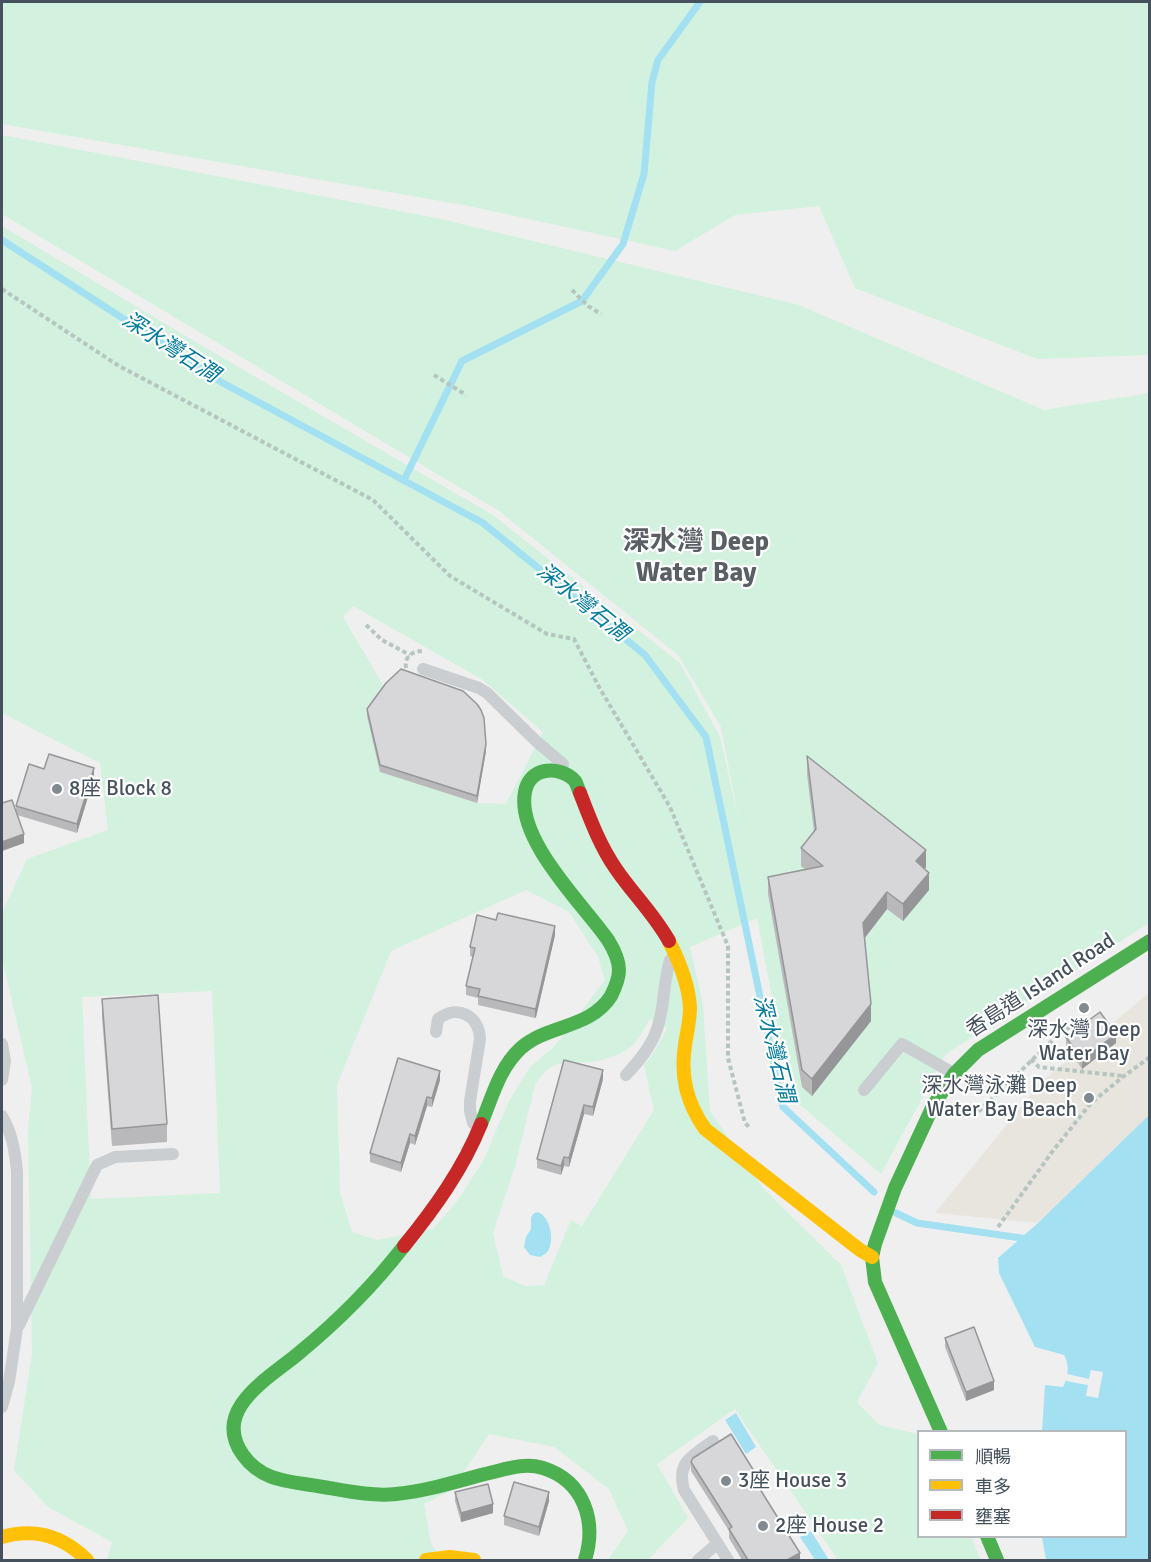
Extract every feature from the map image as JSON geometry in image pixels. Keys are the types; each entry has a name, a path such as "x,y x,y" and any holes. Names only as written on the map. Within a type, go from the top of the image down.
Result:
{"street":[{"path":"585,1560 591,1540 591,1526 587,1511 572,1486 548,1470 533,1466 519,1466 418,1491 376,1495 277,1479 265,1475 245,1460 236,1443 233,1426 238,1407 245,1396 331,1326 398,1254 454,1174 513,1056 535,1038 548,1031 579,1022 596,1012 604,1005 616,987 619,971 609,942 550,866 537,843 528,819 524,796 530,780 537,774 553,769 566,773 574,781 614,866 654,917 673,950 688,989 690,1002 691,1018 683,1064 684,1081 691,1107 705,1129 872,1257"},
{"name":"香島道 Island Road","path":"941,1430 875,1282 872,1257 895,1188 933,1106 954,1074 978,1050 1149,942"},
{"path":"2,1538 19,1533 46,1535 73,1547 87,1560"},
{"path":"988,1538 997,1560"},
{"path":"426,1560 449,1556 474,1560"}],"lane":[{"path":"423,669 479,688 487,693 566,767 566,773"},
{"path":"626,1075 639,1061 657,1028 667,970 673,950"},
{"path":"436,1032 438,1019 450,1012 463,1013 476,1023 480,1039 470,1101 477,1132"},
{"path":"2,1044 5,1060 2,1080"},
{"path":"864,1090 902,1044 954,1074"},
{"path":"2,1116 11,1136 17,1171 17,1329 9,1382 2,1407"},
{"path":"17,1329 97,1165 115,1157 173,1154"},
{"path":"713,1441 684,1464 681,1482 728,1560"},
{"path":"698,1560 717,1544"}],"path":[{"path":"2,289 120,366 373,500 450,576 547,634 574,639 599,687 670,807 728,946 728,1058 745,1123 752,1131"},
{"path":"572,290 588,306 601,314"},
{"path":"434,375 466,395"},
{"path":"366,625 382,640 410,655"},
{"path":"951,1116 974,1116 1031,1059 1076,1022"},
{"path":"998,1227 1052,1152 1091,1103 1149,1057"},
{"path":"1031,1059 1039,1067 1124,1076"}],"green space":[{"path":"2,2 1149,2 1149,355 1037,359 855,288 819,206 735,215 675,251 469,206 2,124"},
{"path":"2,135 441,219 799,305 1044,410 1149,393 1149,923 946,1054 881,1174 791,1097 757,918 690,947 703,1005 710,1111 763,1188 841,1265 878,1363 857,1402 879,1425 917,1434 917,1538 971,1538 981,1560 838,1560 735,1409 657,1464 688,1518 648,1560 608,1560 628,1531 609,1489 554,1447 489,1434 452,1490 424,1504 431,1544 443,1560 107,1560 112,1542 48,1507 14,1470 32,1354 28,1129 32,1088 2,958 2,913 27,859 108,830 100,763 2,713 2,226 192,340 493,515 680,663 720,737 739,821 721,727 678,655 499,511 2,214","holes":["353,606 483,680 543,732 506,804 477,803 380,772 386,690 343,617","526,890 569,912 598,957 605,980 555,1046 530,1067 509,1101 483,1161 458,1200 433,1229 377,1240 352,1232 340,1192 337,1085 391,951","212,991 220,1193 91,1199 82,997","650,1019 667,1029 644,1065 654,1110 582,1226 571,1220 544,1285 525,1286 503,1276 493,1233 515,1166 535,1085 542,1075 555,1065 597,1061 622,1052 635,1043"]}],"sand":[{"name":"深水灣泳灘 Deep Water Bay Beach","path":"1149,993 1149,1115 1038,1223 935,1213 1042,1081"}],"water":[{"path":"1149,1115 1149,1560 1046,1560 1042,1538 1127,1538 1127,1430 1042,1430 1045,1385 1063,1387 1067,1375 1067,1363 1064,1355 1035,1347 999,1273 998,1258 1038,1223"},
{"path":"537,1212 545,1218 551,1235 548,1251 540,1257 530,1255 524,1247 531,1229 531,1218"},
{"path":"736,1413 756,1447 746,1454 725,1420"},
{"path":"811,1531 829,1560 815,1560 800,1537"}],"pier":[{"path":"1091,1370 1103,1372 1098,1398 1086,1396 1088,1385 1066,1381 1067,1374 1089,1379"}],"building":[{"path":"401,669 463,691 481,710 484,718 486,744 477,796 380,765 367,709 386,683"},
{"name":"8座 Block 8","path":"49,754 94,768 77,824 16,806 29,764 44,769"},
{"path":"807,756 926,850 916,861 929,873 903,904 887,892 863,923 871,1004 812,1079 802,1070 768,877 823,866 801,848 816,829"},
{"path":"12,800 24,834 2,842 2,803"},
{"path":"498,913 555,926 535,1009 478,996 480,989 466,986 475,948 470,947 477,915 496,920"},
{"path":"158,995 167,1124 112,1129 102,999"},
{"path":"1100,1012 1116,1034 1082,1060 1066,1037"},
{"path":"398,1058 440,1071 432,1098 427,1097 415,1136 410,1134 401,1163 370,1153"},
{"path":"564,1060 603,1070 593,1107 584,1105 569,1158 564,1157 561,1166 537,1159"},
{"path":"974,1327 994,1381 966,1392 945,1338"},
{"path":"731,1434 762,1484 758,1486 800,1553 787,1560 748,1560 729,1529 732,1527 691,1462 693,1458"},
{"path":"514,1482 549,1492 539,1527 504,1516"},
{"path":"488,1484 493,1504 461,1513 455,1492"}],"waterway":[{"path":"404,480 462,361 582,301 623,244 644,174 652,82 658,60 700,2"},
{"name":"深水灣石澗","path":"2,240 221,382 483,523 645,655 706,737 783,1107 874,1192"},
{"path":"896,1213 917,1223 1028,1239"}],"traffic: fast":[{"path":"481,1124 497,1084 513,1056 532,1040 592,1015 611,996 618,980 619,966 612,947 568,890 541,850 525,811 527,784 541,772 561,772 569,776 575,781 580,793"},
{"path":"940,1430 875,1282 872,1257 895,1188 933,1106 954,1074 978,1050 1150,941"},
{"path":"404,1246 341,1316 248,1396 239,1409 234,1423 235,1438 243,1455 257,1469 273,1478 375,1494 418,1491 514,1467 543,1468 569,1482 584,1504 589,1531 585,1560"},
{"path":"988,1538 997,1560"}],"traffic: slow":[{"path":"669,941 683,973 690,1008 683,1068 684,1079 689,1099 705,1129 872,1257"},
{"path":"2,1537 25,1533 48,1536 68,1545 87,1560"},
{"path":"426,1560 450,1557 474,1560"}],"traffic: jam":[{"path":"580,793 610,860 669,941"},
{"path":"404,1246 447,1188 466,1157 481,1124"}],"place":[{"name":"8座 Block 8","path":"57,789"},
{"name":"深水灣 Deep Water Bay","path":"1084,1008"},
{"name":"深水灣泳灘 Deep Water Bay Beach","path":"1089,1098"},
{"name":"3座 House 3","path":"726,1481"},
{"name":"2座 House 2","path":"763,1526"}],"district":[{"name":"深水灣 Deep Water Bay","path":"696,558"}]}
